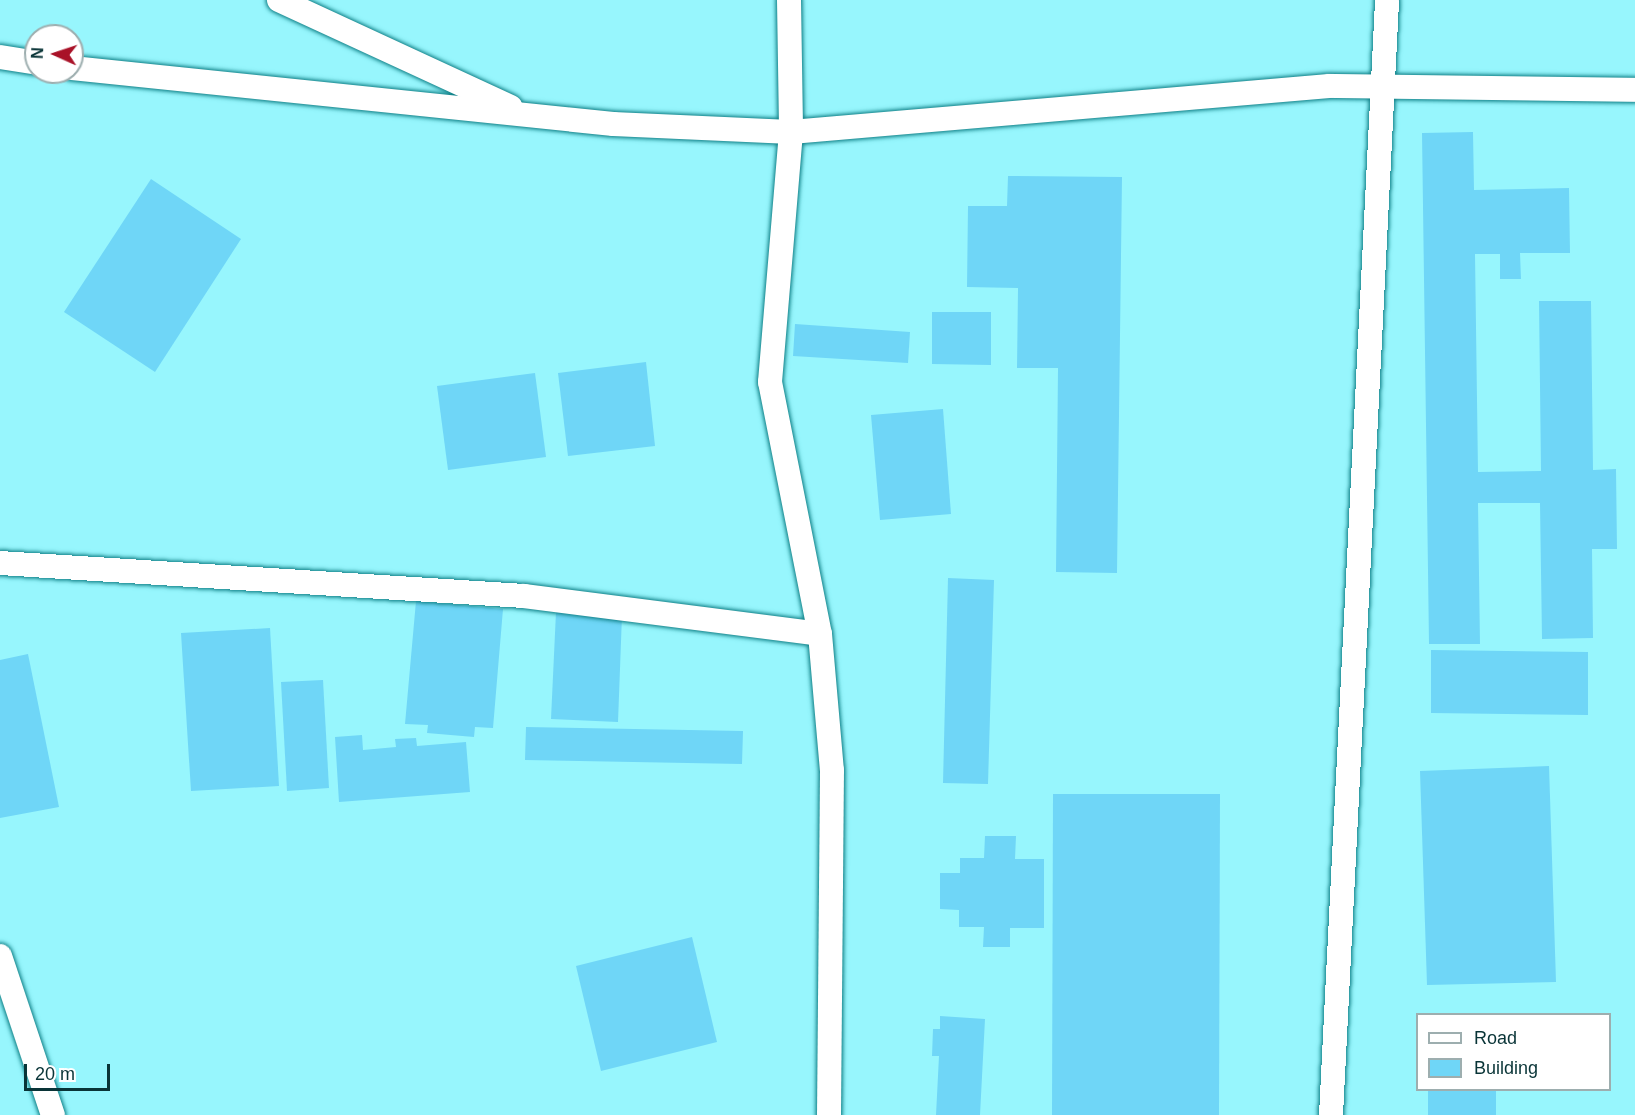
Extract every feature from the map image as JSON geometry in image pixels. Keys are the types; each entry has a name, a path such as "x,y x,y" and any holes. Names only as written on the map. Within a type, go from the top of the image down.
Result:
{"street":[{"path":"279,0 530,116"},
{"path":"789,0 791,132 770,382 820,634 832,770 829,1115"},
{"path":"1331,1115 1387,0"},
{"path":"0,57 24,61"},
{"path":"84,69 530,116 791,132 1383,85 1635,90"},
{"path":"0,563 524,596 820,634"},
{"path":"0,956 54,1115"}],"building":[{"path":"1473,132 1474,190 1569,188 1570,253 1520,253 1521,279 1500,279 1500,254 1475,254 1478,472 1541,471 1539,301 1591,301 1593,470 1616,469 1617,549 1592,549 1593,638 1542,639 1540,503 1478,503 1480,644 1429,644 1422,133"},
{"path":"1008,176 1122,177 1117,573 1056,572 1058,368 1017,368 1018,288 967,287 968,206 1007,206"},
{"path":"151,179 241,239 155,372 64,312"},
{"path":"932,312 991,312 991,365 932,364"},
{"path":"795,324 910,332 908,363 793,356"},
{"path":"646,362 655,446 568,456 558,373"},
{"path":"535,373 546,457 448,470 437,386"},
{"path":"943,409 951,514 880,520 871,415"},
{"path":"948,578 994,580 988,784 943,783"},
{"path":"416,601 503,609 493,728 475,727 474,737 427,733 428,725 405,724"},
{"path":"556,612 622,615 618,722 551,719"},
{"path":"270,628 279,786 191,791 181,633"},
{"path":"1431,650 1588,652 1588,715 1431,713"},
{"path":"28,654 59,807 0,818 0,660"},
{"path":"323,680 329,788 287,791 281,682"},
{"path":"526,727 743,731 742,764 525,760"},
{"path":"362,735 363,750 396,747 395,739 416,738 417,746 466,742 470,792 339,802 335,737"},
{"path":"1549,766 1556,982 1427,985 1420,771"},
{"path":"1053,794 1220,794 1219,1115 1052,1115"},
{"path":"985,836 1016,836 1015,859 1044,859 1044,928 1010,928 1010,947 983,947 984,927 959,927 959,910 940,909 940,873 960,873 960,858 984,858"},
{"path":"692,937 717,1042 601,1071 576,966"},
{"path":"940,1016 985,1019 980,1115 936,1115 939,1056 932,1056 933,1029 940,1029"},
{"path":"1428,1091 1496,1091 1496,1115 1428,1115"}]}
